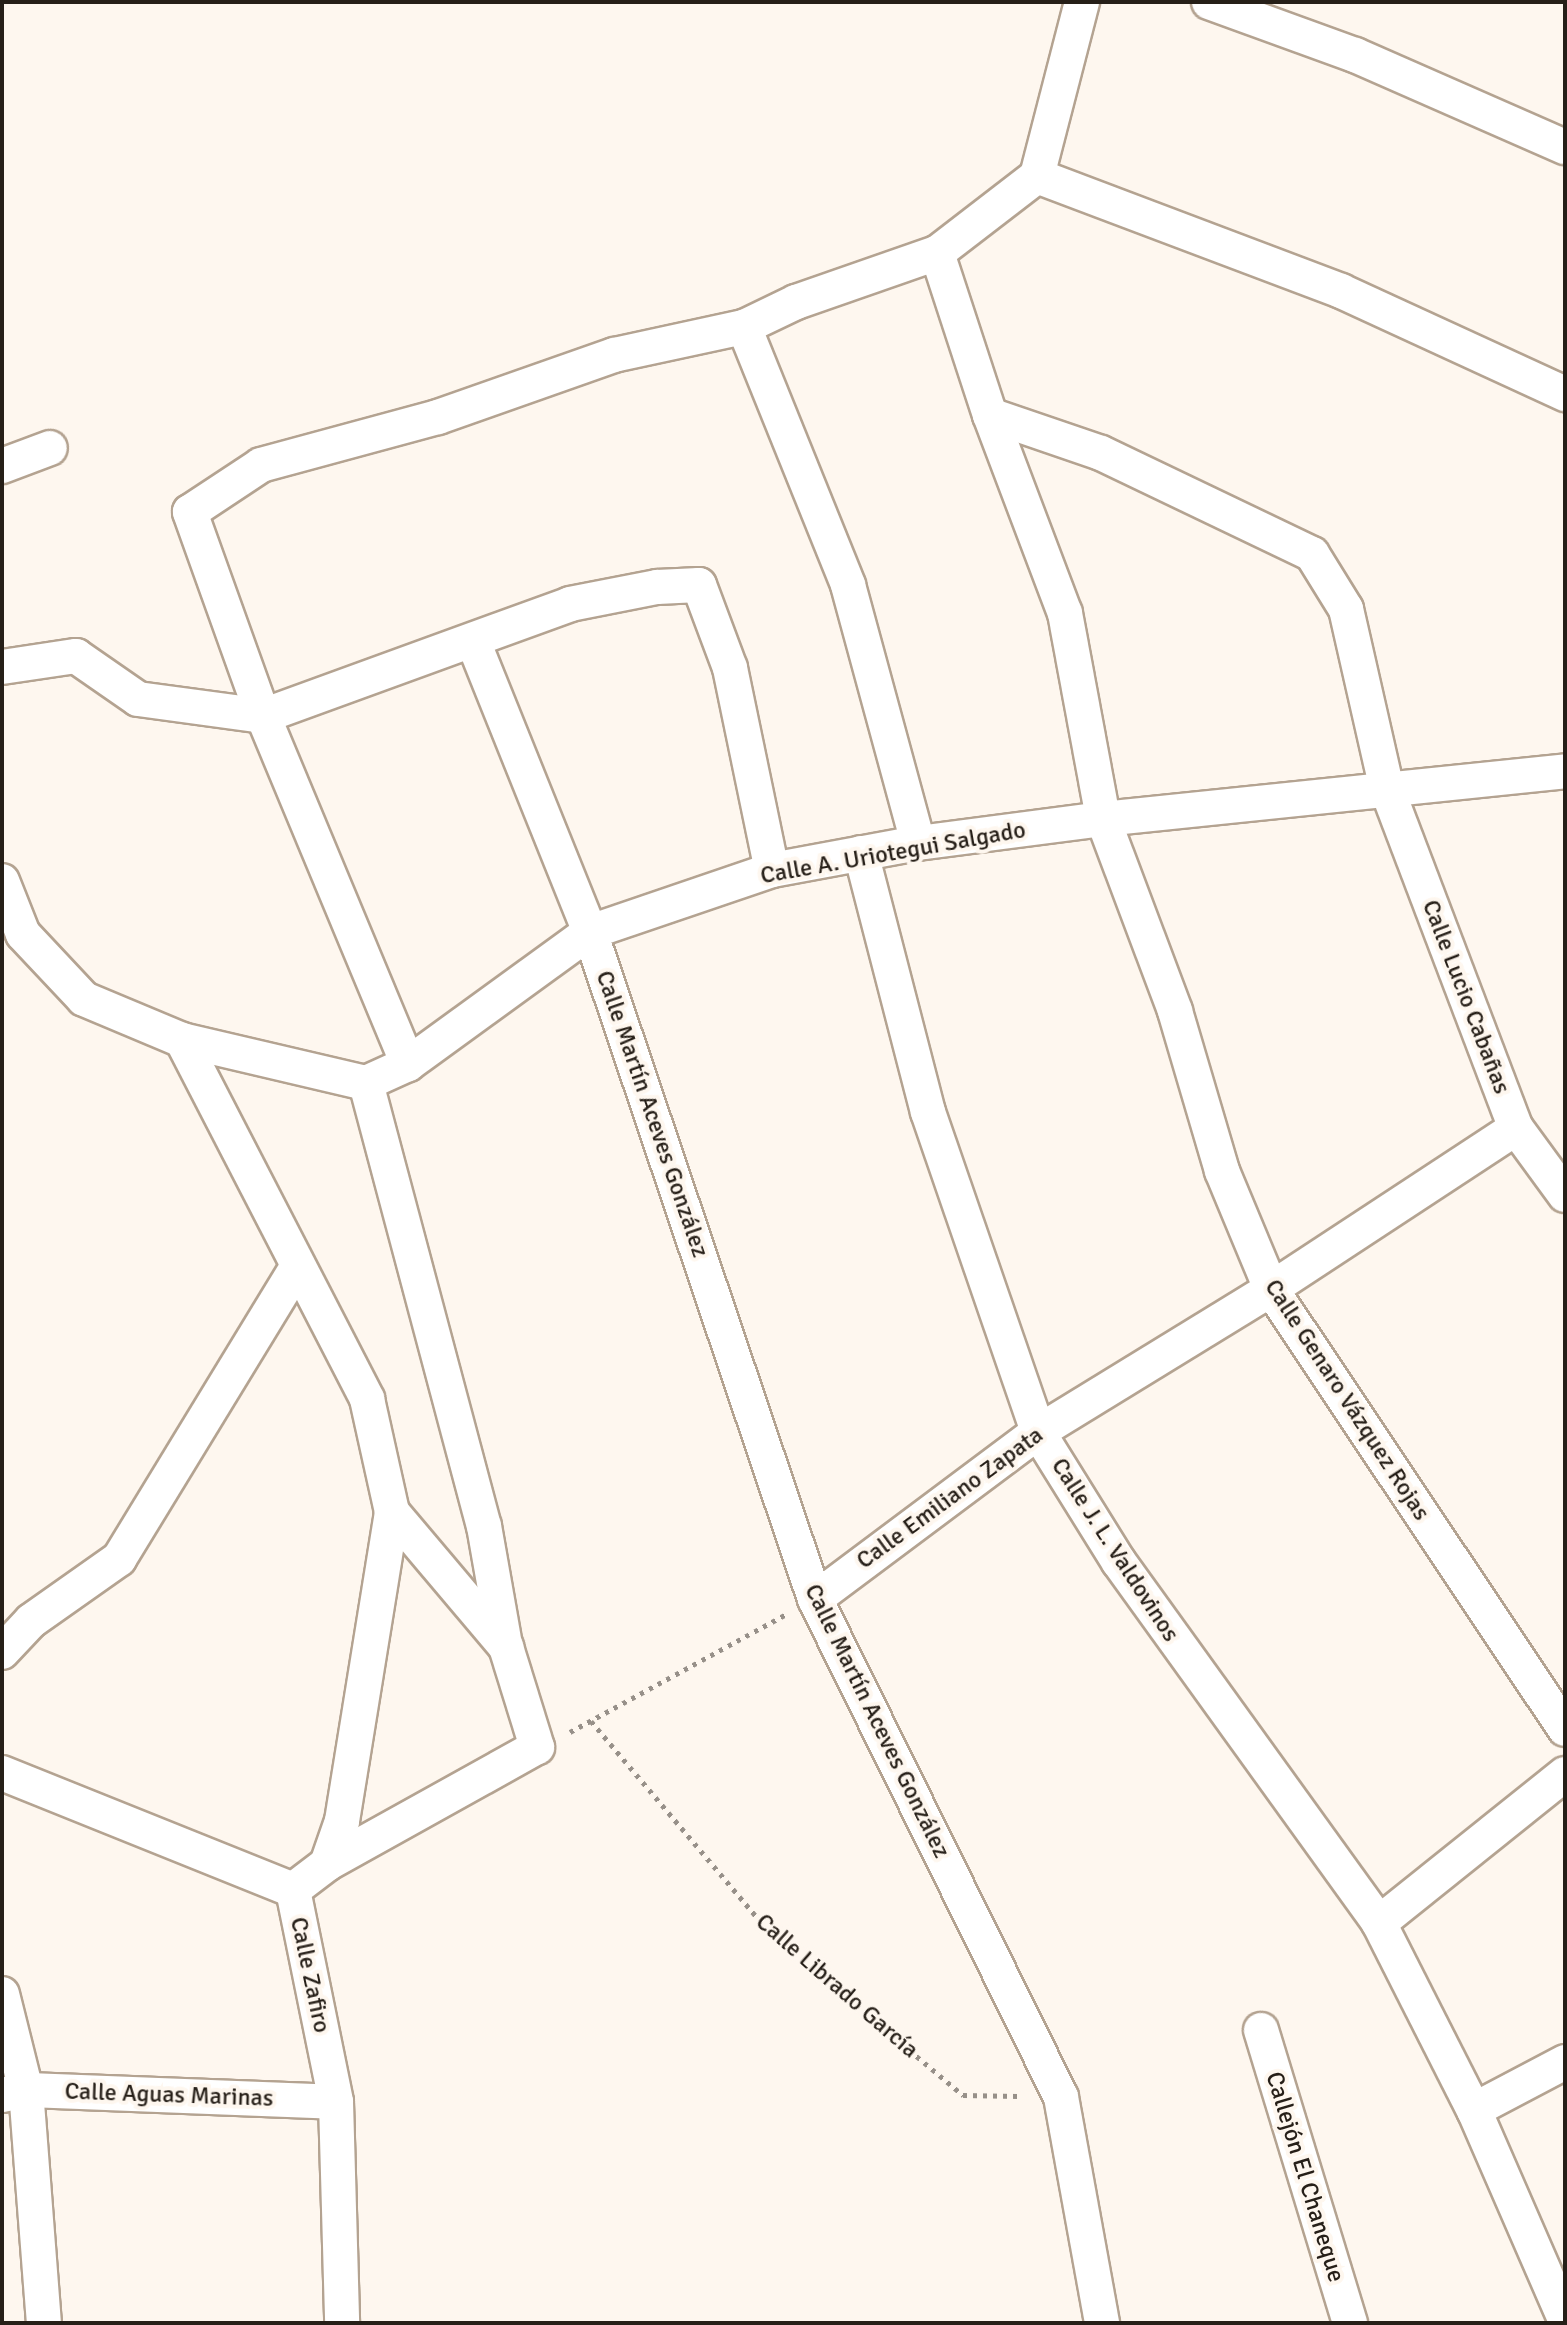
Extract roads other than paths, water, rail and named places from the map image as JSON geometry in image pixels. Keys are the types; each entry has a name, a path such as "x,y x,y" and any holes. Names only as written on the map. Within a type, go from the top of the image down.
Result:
{"street":[{"path":"408,1064 263,716 190,512 261,465 438,417 614,355 744,327 796,302 937,253 1037,176 1082,2"},
{"path":"1209,2 1355,55 1565,147"},
{"path":"1037,176 1341,291 1561,381"},
{"name":"Calle Genaro Vázquez Rojas","path":"937,253 990,415 1065,613 1103,819 1175,1011 1222,1171 1271,1289 1565,1729"},
{"path":"744,327 848,585 918,843"},
{"name":"Calle Lucio Cabañas","path":"990,415 1101,453 1312,554 1346,609 1387,789 1516,1128 1565,1195"},
{"path":"2,466 50,448"},
{"path":"2,667 76,656 138,699 263,716 570,604 657,587 699,585 730,668 772,870"},
{"name":"Calle Martín Aceves González","path":"473,641 590,932 815,1599 1061,2097 1102,2323"},
{"name":"Calle A. Uriotegui Salgado","path":"366,1083 408,1064 590,932 772,870 918,843 1103,819 1565,771"},
{"name":"Calle J. L. Valdovinos","path":"861,853 928,1112 1038,1432 1119,1562 1379,1923 1474,2110 1565,2319"},
{"path":"2,881 23,934 84,999 182,1040 366,1083 484,1526 506,1647 537,1747 327,1864 293,1890"},
{"path":"182,1040 367,1399 392,1512 342,1821 327,1864"},
{"name":"Calle Emiliano Zapata","path":"815,1599 1038,1432 1271,1289 1516,1128"},
{"path":"2,1652 31,1621 119,1559 298,1266"},
{"path":"392,1512 506,1647"},
{"name":"Calle Zafiro","path":"2,1773 293,1890 336,2102 342,2323"},
{"path":"1379,1923 1565,1774"},
{"path":"2,1994 44,2323"},
{"name":"Callejón El Chaneque","path":"1261,2030 1350,2323"},
{"path":"1474,2110 1565,2062"},
{"name":"Calle Aguas Marinas","path":"14,2093 336,2102"}]}
